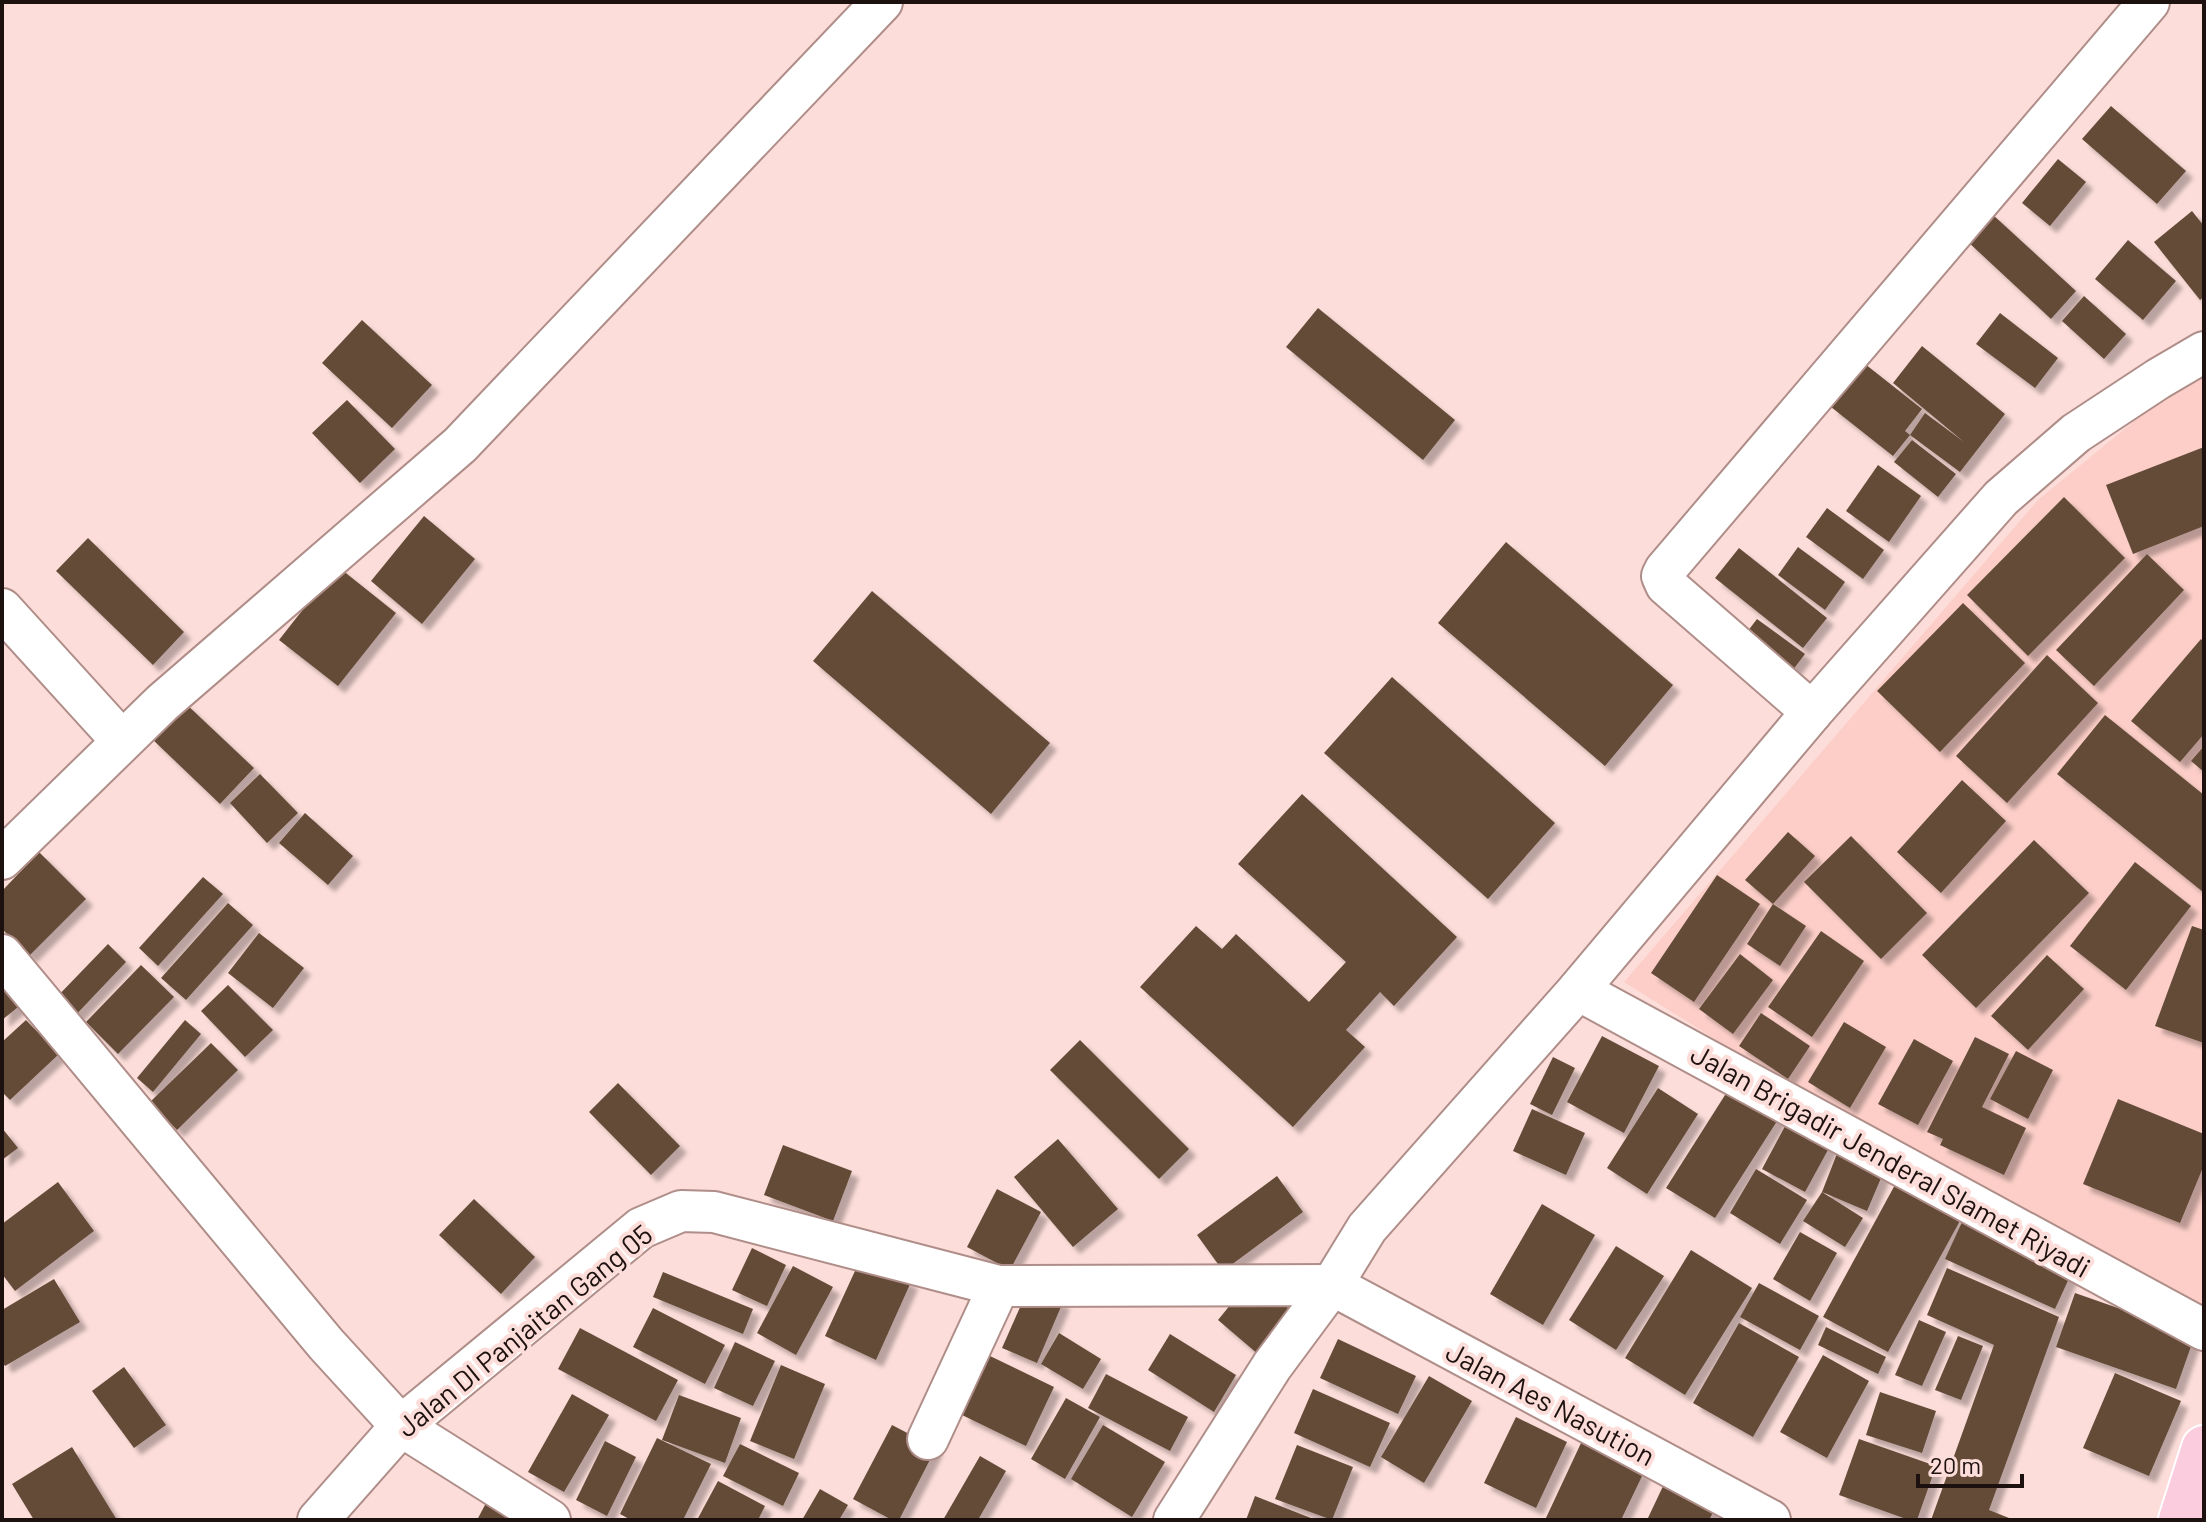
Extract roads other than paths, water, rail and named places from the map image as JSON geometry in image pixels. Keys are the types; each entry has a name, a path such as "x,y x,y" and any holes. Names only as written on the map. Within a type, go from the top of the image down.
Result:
{"main road":[{"path":"2181,1520 2204,1448"}],"street":[{"path":"2,859 162,703 460,445 882,2"},
{"path":"1812,712 1666,585 1662,576 2149,2"},
{"path":"1174,1520 1272,1366 1332,1285 1367,1228 1578,990 1812,712 2001,498 2076,433 2204,352"},
{"path":"2,609 122,741"},
{"path":"2,955 326,1344 401,1426 550,1520"},
{"name":"Jalan Brigadir Jenderal Slamet Riyadi","path":"1578,990 2204,1330"},
{"name":"Jalan DI Panjaitan Gang 05","path":"318,1520 401,1426 641,1228 681,1211 714,1212 999,1286 1332,1285"},
{"name":"Jalan Aes Nasution","path":"1332,1285 1770,1520"},
{"path":"928,1439 999,1286"}]}
